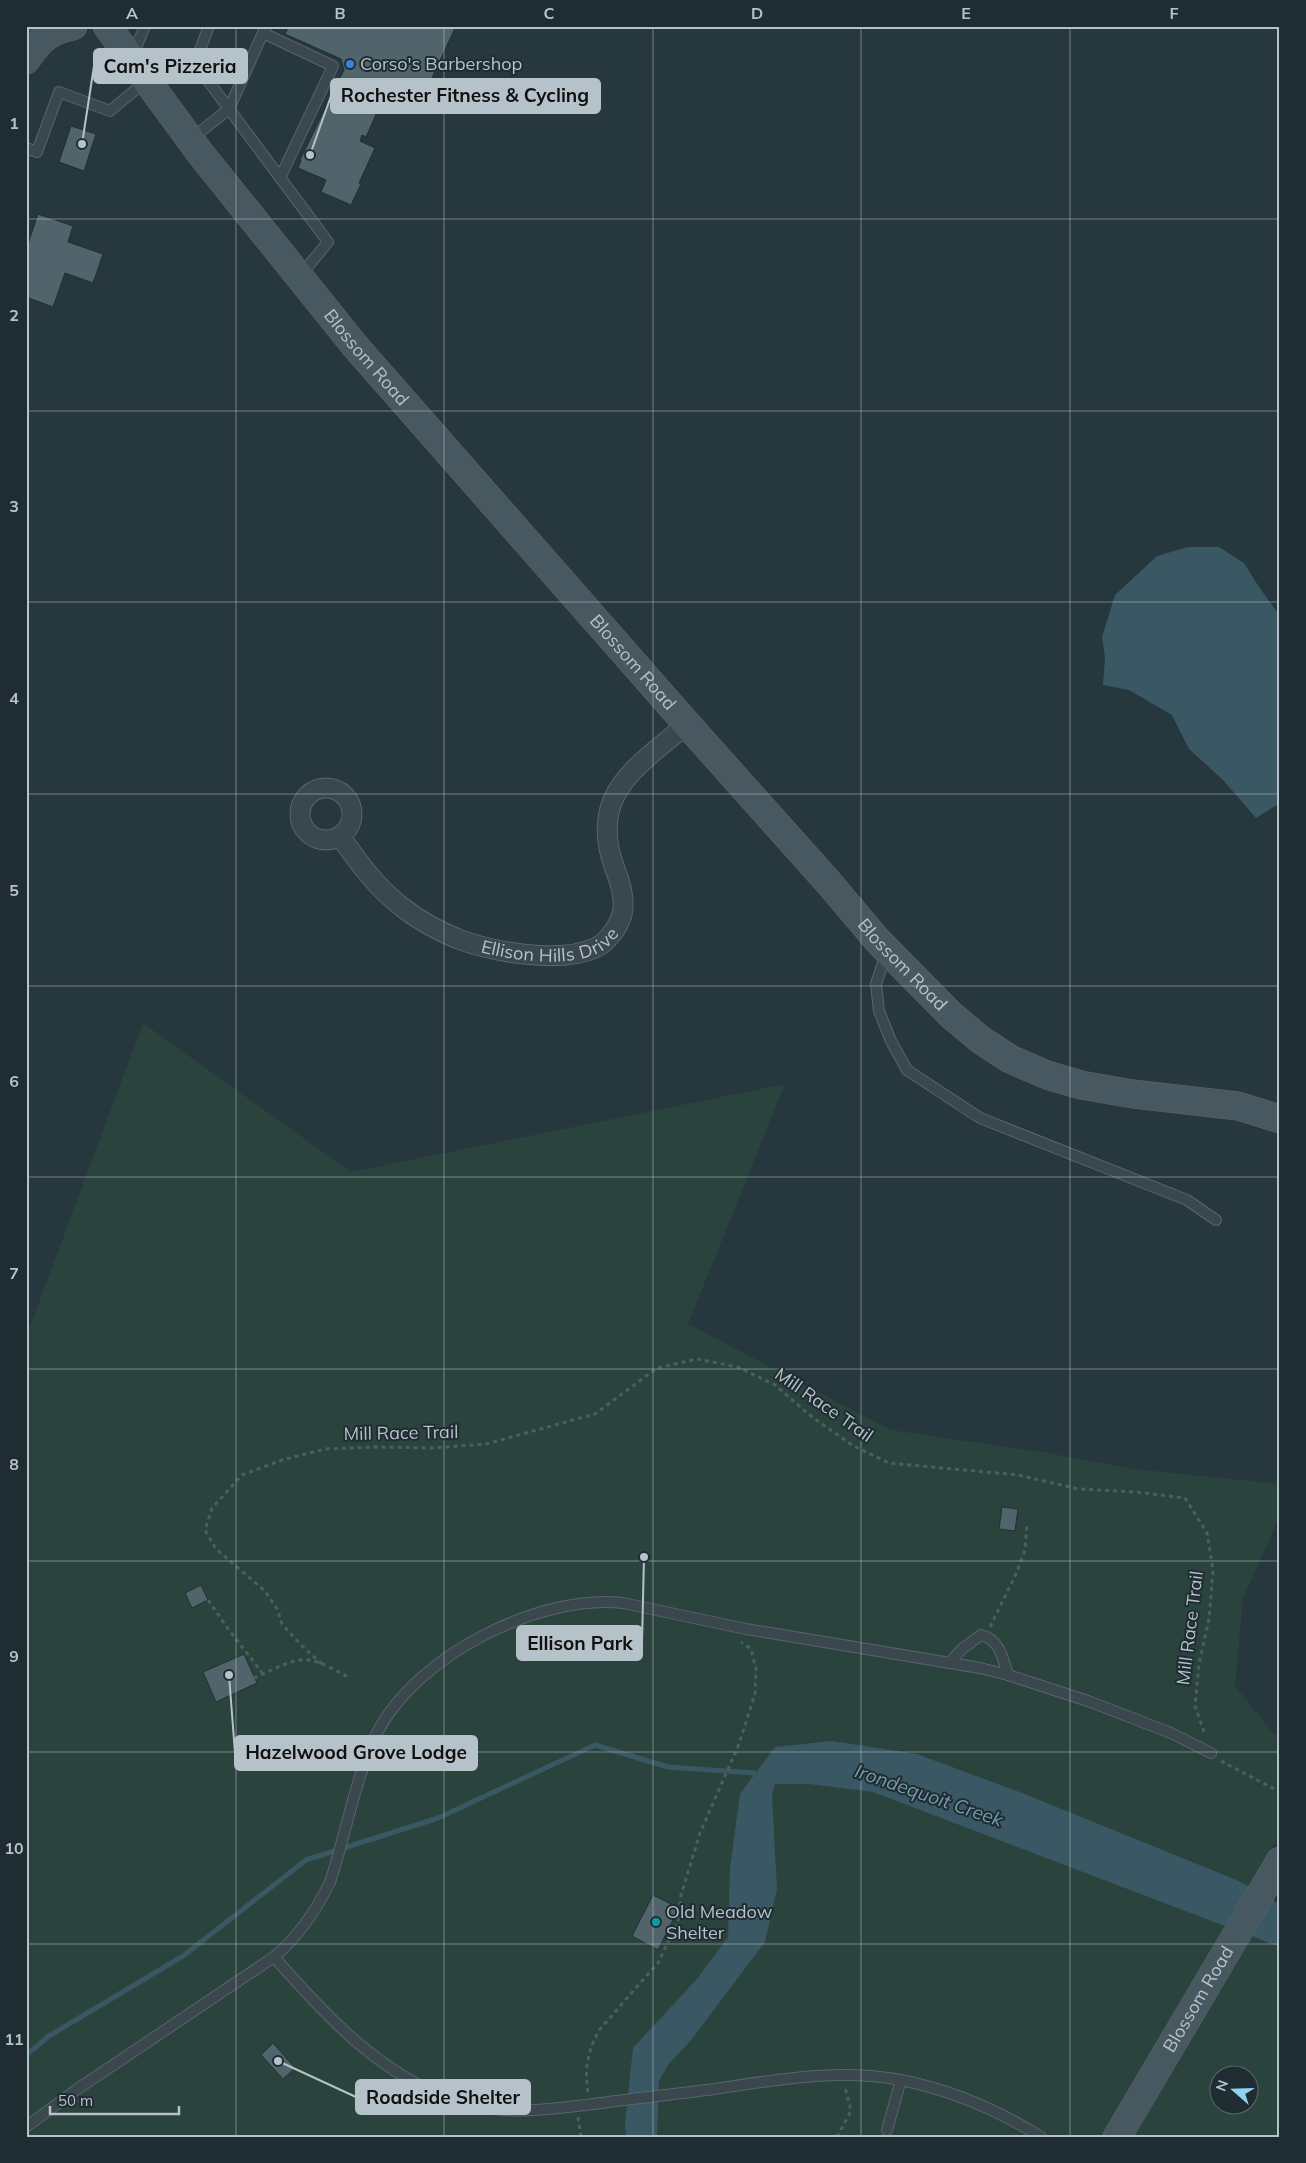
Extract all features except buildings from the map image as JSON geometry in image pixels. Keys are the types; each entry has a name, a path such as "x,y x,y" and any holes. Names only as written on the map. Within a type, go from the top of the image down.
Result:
{"street":[{"path":"26,34 29,26"},
{"path":"26,60 39,41 63,28 73,26"},
{"name":"Blossom Road","path":"85,26 101,30 126,53 190,140 355,346 887,950 951,1015 981,1040 1010,1059 1047,1075 1081,1085 1134,1094 1238,1106 1280,1119"},
{"name":"Ellison Hills Drive","path":"340,836 381,889 403,908 430,925 458,938 514,952 554,955 576,954 597,948 610,936 621,920 623,901 618,878 610,856 607,832 610,804 628,774 687,724"},
{"name":"Blossom Road","path":"1117,2137 1280,1861"}],"lane":[{"path":"26,148 37,152 59,92 110,111 126,53 145,26"},
{"path":"209,26 194,62 328,242 299,277"},
{"path":"190,140 229,109 264,30 333,66 280,178"},
{"path":"887,950 876,984 879,1011 891,1041 908,1070 980,1118 1187,1200 1216,1220"},
{"path":"26,2127 76,2090 274,1957 292,1942 320,1901 336,1862 369,1750 392,1709 410,1687 437,1664 476,1640 523,1618 556,1609 604,1601 623,1603 746,1629 949,1663 1008,1675 1088,1701 1171,1733 1211,1752"},
{"path":"949,1663 981,1635 992,1638 999,1646 1008,1675"},
{"path":"274,1957 305,1993 370,2053 400,2076 456,2102 492,2110 526,2112 804,2077 842,2075 901,2080 960,2096 1007,2118 1041,2137"},
{"path":"887,2130 901,2080"}],"path":[{"name":"Mill Race Trail","path":"322,1664 282,1624 277,1609 265,1591 216,1549 205,1530 212,1508 242,1475 282,1460 325,1449 378,1447 432,1448 486,1444 595,1414 657,1368 697,1359 738,1367 775,1385 812,1416 852,1445 889,1463 1018,1475 1079,1489 1136,1492 1185,1498 1207,1533 1213,1570 1209,1619 1199,1664 1195,1706 1211,1752"},
{"path":"986,1637 1016,1574 1025,1550 1027,1523"},
{"path":"208,1600 263,1674"},
{"path":"589,2105 586,2064 593,2040 658,1963 672,1937 678,1922 681,1895 695,1849 732,1758 755,1694 756,1669 751,1649 736,1638"},
{"path":"254,1678 295,1661 308,1660 322,1664 348,1677"},
{"path":"1211,1752 1225,1765 1280,1792"},
{"path":"837,2137 851,2111 842,2075"},
{"path":"576,2107 582,2137"}],"green space":[{"path":"143,1023 351,1172 785,1084 688,1324 891,1430 1042,1452 1134,1469 1280,1484 1280,1516 1243,1598 1235,1686 1274,1734 1280,1733 1280,1833 1251,1885 1266,1897 1280,1904 1280,2137 26,2137 26,1337"}],"water":[{"path":"1188,547 1219,547 1244,563 1280,616 1280,803 1256,818 1223,780 1189,749 1172,715 1129,690 1103,685 1105,658 1102,637 1115,595 1157,556"},
{"name":"Irondequoit Creek","path":"832,1741 917,1754 1022,1793 1239,1881 1280,1904 1280,1947 873,1792 809,1784 775,1784 772,1795 777,1889 765,1942 692,2039 668,2065 659,2081 657,2137 626,2137 625,2123 633,2048 697,1979 728,1937 730,1868 740,1794 775,1747"}],"waterway":[{"path":"26,2055 49,2036 183,1956 306,1860 438,1818 595,1745 668,1767 754,1773"}],"place":[{"name":"Corso's Barbershop","path":"350,64"},
{"name":"Cam's Pizzeria","path":"82,144"},
{"name":"Rochester Fitness & Cycling","path":"310,155"},
{"name":"Ellison Park","path":"644,1557"},
{"name":"Hazelwood Grove Lodge","path":"229,1675"},
{"name":"Old Meadow Shelter","path":"656,1922"},
{"name":"Roadside Shelter","path":"278,2061"}]}
